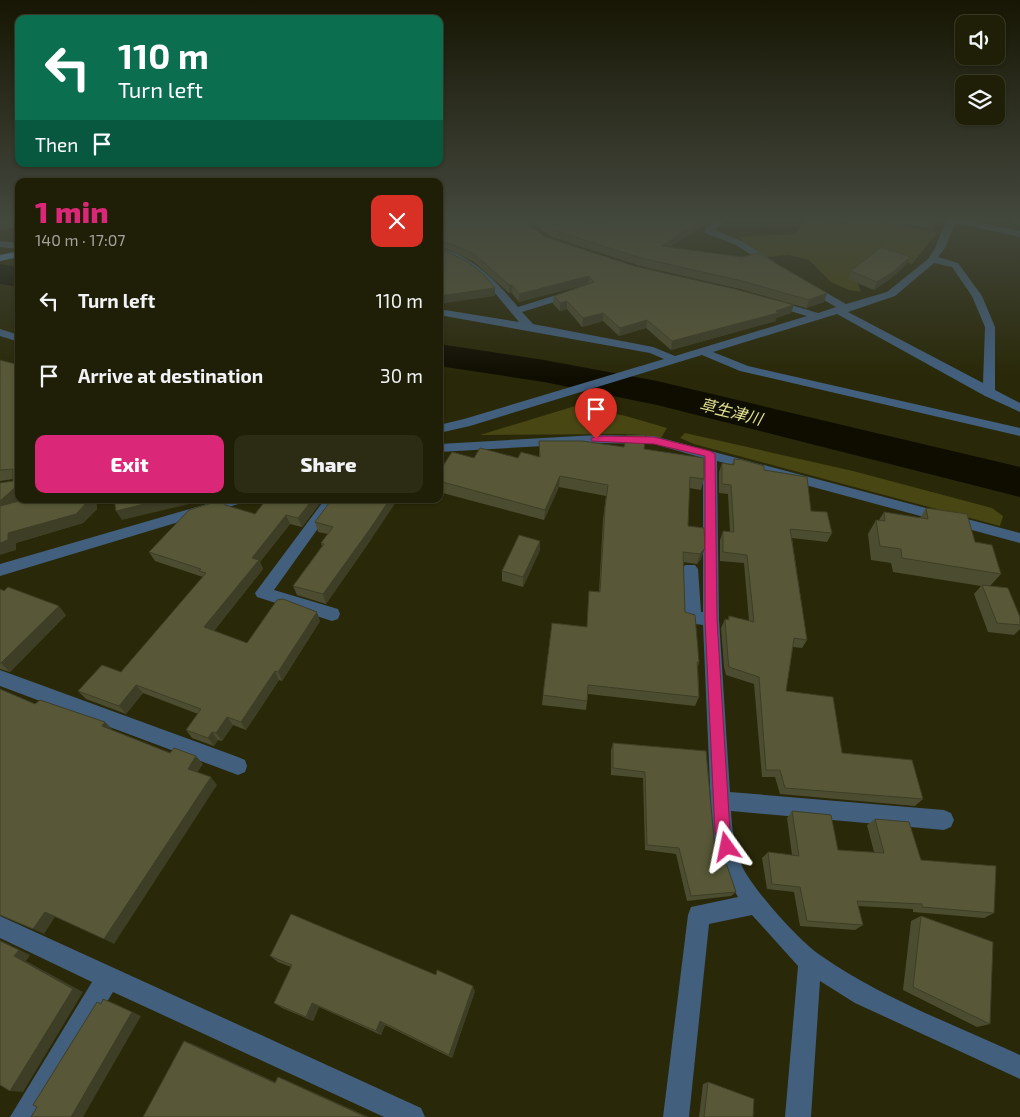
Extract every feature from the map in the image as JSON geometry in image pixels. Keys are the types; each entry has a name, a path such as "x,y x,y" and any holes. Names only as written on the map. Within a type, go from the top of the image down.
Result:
{"street":[{"path":"481,273 489,279 529,327"},
{"path":"443,428 466,423 843,310 891,294 916,273"},
{"path":"961,273 977,296 990,327 989,393"},
{"path":"801,283 843,310 989,393 1020,408"},
{"path":"514,311 587,289"},
{"path":"763,300 818,316"},
{"path":"443,313 653,350 672,361"},
{"path":"0,332 15,338"},
{"path":"702,351 744,369 1020,432"},
{"path":"443,448 610,439 654,440 1020,538"},
{"path":"710,454 711,620 722,832 736,876 756,904 810,962 863,995 1020,1067"},
{"path":"0,570 226,503"},
{"path":"329,503 263,593 332,614"},
{"path":"690,569 693,618 711,620"},
{"path":"0,678 238,766"},
{"path":"721,801 944,820"},
{"path":"676,1117 699,915 756,904"},
{"path":"0,927 412,1117"},
{"path":"798,1117 810,962"},
{"path":"23,1117 108,978"}],"shaded area":[{"path":"822,273 854,273 861,292 849,290 831,282"},
{"path":"575,406 626,416 667,428 661,438 633,434 480,435"},
{"path":"685,433 853,471 992,508 1003,516 1000,526 694,444 680,438"}],"building":[{"path":"443,273 482,273 495,288 443,295"},
{"path":"496,273 665,273 794,305 776,311 778,313 672,341 647,320 620,328 603,313 583,318 567,301 560,303 554,296 594,282 589,276 519,294 512,285 509,285"},
{"path":"707,273 793,273 827,293 809,300"},
{"path":"856,273 891,273 877,282"},
{"path":"0,360 15,364 15,488 0,501 0,483 13,481 13,469 0,470"},
{"path":"626,435 646,435 644,449 704,458 704,479 690,477 688,526 704,528 705,548 700,554 683,552 685,612 695,615 699,662 697,662 699,697 588,685 587,701 543,695 552,623 587,627 589,591 600,592 608,485 560,476 545,510 443,482 443,466 452,452 474,458 480,448 518,458 521,452 540,457 539,441 582,441 624,447"},
{"path":"734,459 764,466 764,470 807,477 811,511 827,512 832,533 790,529 807,640 794,638 786,691 833,697 842,753 912,760 923,799 785,788 780,770 766,770 759,677 729,667 728,659 725,619 729,620 729,616 754,622 747,555 723,552 723,531 734,532 731,485 722,484 722,463 734,465"},
{"path":"15,502 86,503 76,514 8,533 8,540 0,543 0,506"},
{"path":"115,503 149,503 116,511"},
{"path":"212,503 225,503 225,505 255,514 264,503 310,503 298,518 286,515 252,558 259,560 204,627 247,643 277,600 283,599 317,612 278,672 275,671 241,722 227,717 216,733 212,732 208,738 186,730 201,709 136,685 119,706 78,691 102,665 121,672 206,573 199,571 201,569 149,552 189,510"},
{"path":"329,503 387,503 323,594 293,586 324,544 321,543 333,527 315,522"},
{"path":"926,508 967,514 975,542 992,545 1001,574 902,558 901,549 880,546 876,520 885,521 884,512 928,519"},
{"path":"519,535 540,541 523,577 502,571"},
{"path":"982,585 1008,588 1020,617 1020,625 997,623"},
{"path":"8,587 59,606 0,663 0,589 4,591"},
{"path":"0,689 35,704 40,700 105,722 102,726 170,753 174,748 196,756 188,769 211,777 104,939 45,912 33,929 0,915"},
{"path":"613,743 706,751 716,861 725,860 736,892 691,896 679,848 647,845 645,772 613,768"},
{"path":"792,811 831,815 838,850 884,853 875,819 909,822 921,860 996,866 994,913 922,907 922,904 857,901 863,925 807,921 800,887 772,884 768,852 799,856"},
{"path":"291,914 436,975 437,970 473,986 449,1055 380,1021 376,1031 312,1003 306,1017 274,1003 292,965 270,956"},
{"path":"921,916 993,942 990,1024 913,987"},
{"path":"0,941 19,950 14,956 73,989 10,1091 0,1085"},
{"path":"103,999 132,1012 71,1117 31,1117 37,1107 33,1105 97,1002 101,1004"},
{"path":"184,1041 275,1083 278,1077 366,1117 143,1117"},
{"path":"708,1082 754,1099 753,1117 704,1117"}],"waterway":[{"name":"草生津川","path":"0,274 15,276"},
{"name":"草生津川","path":"443,356 544,371 657,393 1020,482"}],"route":[{"path":"596,439 654,440 710,454 711,620 722,832 727,847"}]}
